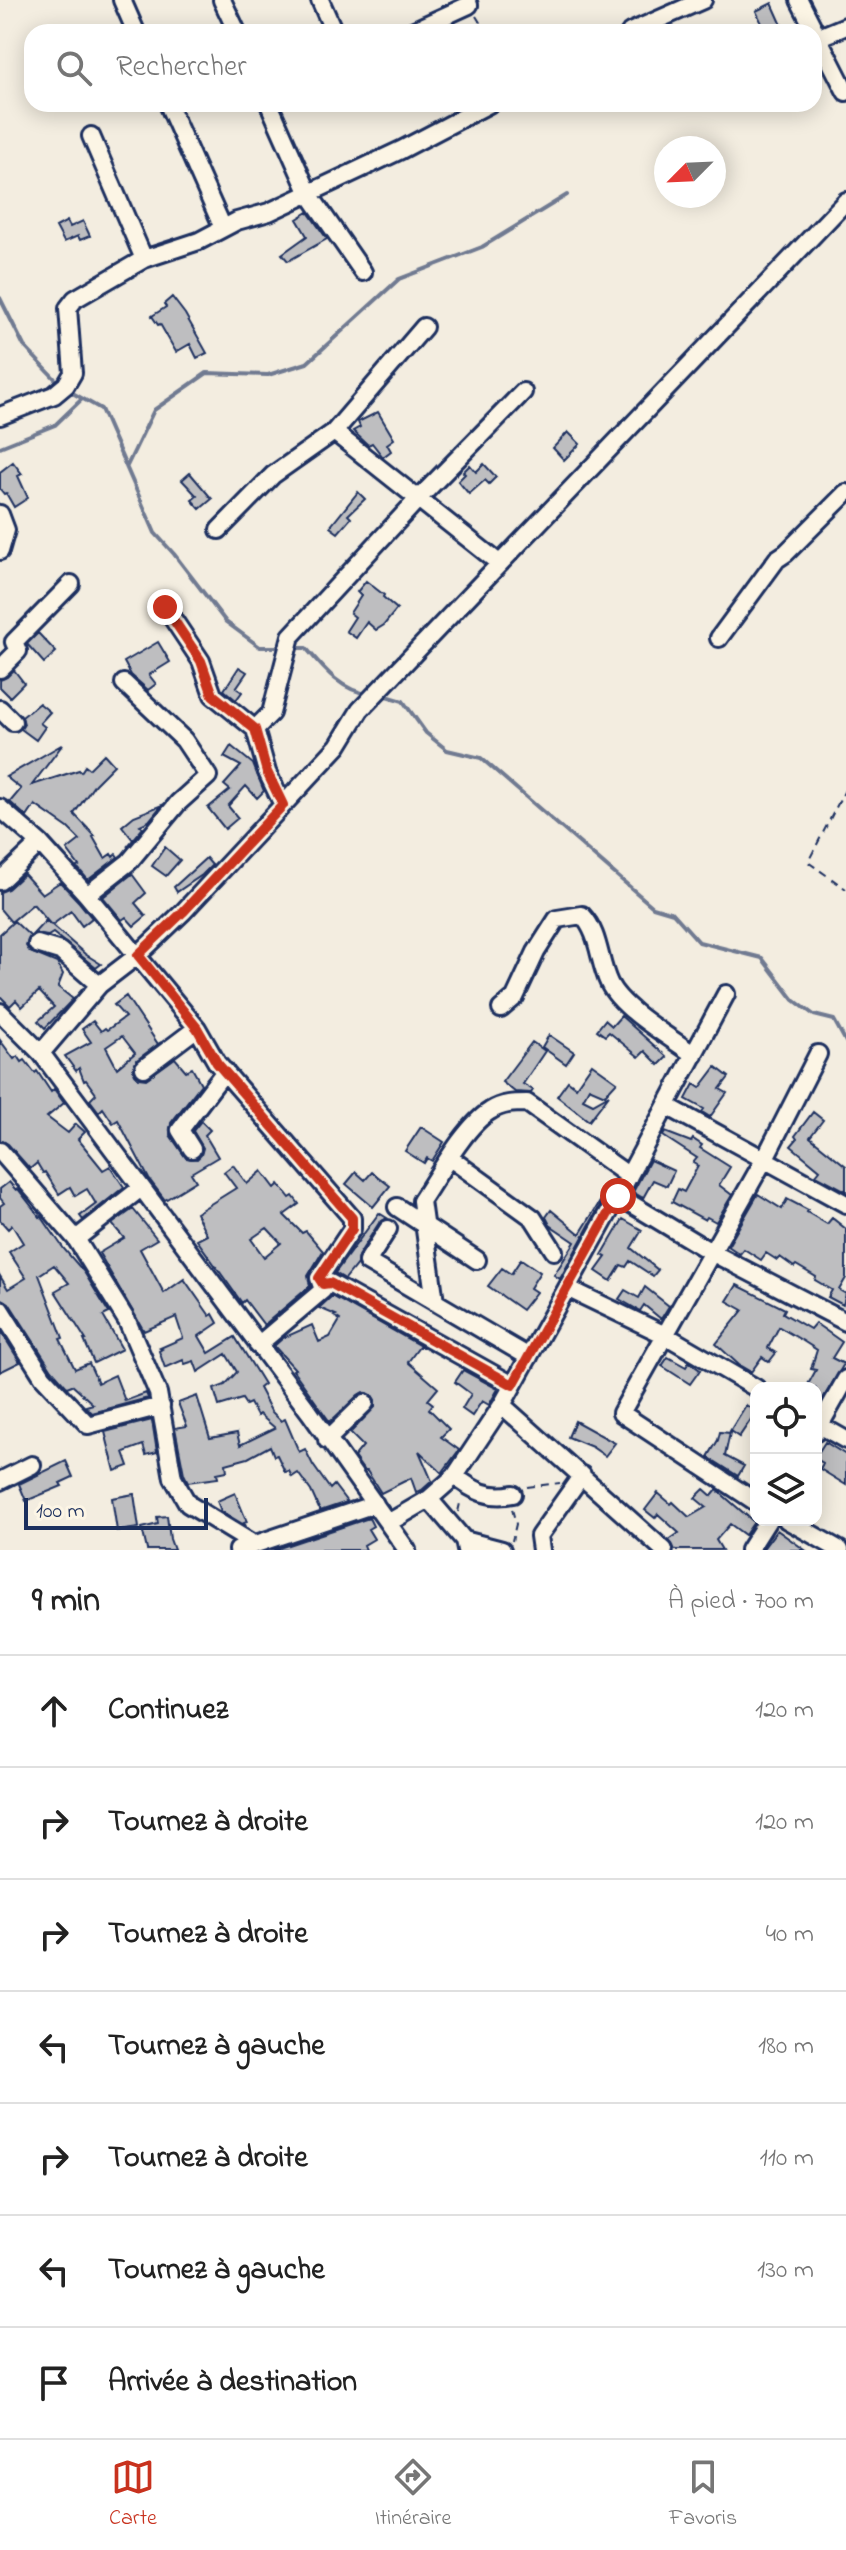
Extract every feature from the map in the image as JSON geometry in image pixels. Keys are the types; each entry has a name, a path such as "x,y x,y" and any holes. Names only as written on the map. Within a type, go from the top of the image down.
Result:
{"street":[{"path":"122,0 132,24"},
{"path":"222,0 233,24"},
{"path":"320,0 330,24"},
{"path":"648,24 703,0"},
{"path":"799,0 810,24"},
{"path":"427,24 469,5"},
{"path":"822,36 846,26"},
{"path":"822,47 846,92"},
{"path":"172,112 223,228"},
{"path":"273,112 309,194 363,272"},
{"path":"0,416 54,395 66,385 73,373 68,308 75,299 144,259 199,241 237,221 269,212 474,112"},
{"path":"91,136 144,259"},
{"path":"41,1053 99,985 138,955 183,912 338,746 360,710 846,201"},
{"path":"219,530 273,475 334,432 424,327"},
{"path":"255,729 271,713 291,636 523,392"},
{"path":"334,432 499,563"},
{"path":"719,638 777,559 846,493"},
{"path":"0,514 6,530 0,551"},
{"path":"0,669 18,651 14,642 71,584"},
{"path":"165,607 201,661 213,695 255,729 267,772 283,805"},
{"path":"87,895 129,862 178,803 208,776 184,740 124,683"},
{"path":"0,709 13,722"},
{"path":"0,808 40,843 87,895 197,1028 225,1071 352,1218 352,1229 319,1278 323,1290 258,1345"},
{"path":"0,881 40,843"},
{"path":"501,1009 515,997 536,952 557,919 582,915 592,925 608,982 618,999 694,1055"},
{"path":"37,944 60,951 99,985"},
{"path":"388,1523 459,1480 629,1176 726,994"},
{"path":"0,1012 41,1053 310,1413 407,1550"},
{"path":"144,1068 197,1028"},
{"path":"750,1498 621,1413 764,1160 818,1054"},
{"path":"192,1149 180,1130 225,1071"},
{"path":"435,1302 421,1201 470,1130 490,1110 509,1103 527,1103 629,1176"},
{"path":"667,1106 846,1204"},
{"path":"0,1151 76,1239 127,1321 158,1393 173,1478 188,1504 245,1547 375,1504"},
{"path":"450,1158 533,1218 554,1251"},
{"path":"76,1239 141,1188"},
{"path":"618,1196 711,1252 846,1322"},
{"path":"397,1207 477,1260"},
{"path":"388,1229 367,1262 529,1357"},
{"path":"323,1284 330,1283 513,1385"},
{"path":"567,1288 665,1335 750,1385"},
{"path":"0,1309 43,1377 88,1425 161,1406"},
{"path":"822,1419 846,1379"},
{"path":"327,1440 365,1403"},
{"path":"502,1405 578,1481 664,1550"},
{"path":"822,1429 846,1440"},
{"path":"0,1481 32,1465"},
{"path":"459,1480 496,1498 513,1494"},
{"path":"541,1550 539,1536 578,1481"},
{"path":"429,1499 461,1540 502,1550"},
{"path":"749,1550 764,1526"},
{"path":"798,1526 840,1550"}],"path":[{"path":"846,788 808,862 846,889"},
{"path":"459,1480 461,1540"},
{"path":"510,1550 516,1524 511,1507 513,1494 521,1488 578,1481"}],"building":[{"path":"772,3 781,24 762,24 756,11"},
{"path":"308,212 327,239 288,261 282,254 307,236 297,219"},
{"path":"67,221 70,227 83,221 90,236 80,240 78,236 64,242 56,227"},
{"path":"172,297 207,353 197,358 190,344 176,352 152,316 166,307 164,304"},
{"path":"378,412 394,439 387,444 391,451 383,457 372,443 368,445 353,431 360,427 358,422"},
{"path":"568,432 580,444 564,460 553,448"},
{"path":"13,462 22,474 18,476 28,498 14,507 0,489 0,472"},
{"path":"484,464 496,477 489,484 485,480 469,494 458,481 470,465 476,472"},
{"path":"190,473 212,499 200,509 192,500 197,496 182,480"},
{"path":"358,492 365,499 348,515 351,518 338,533 330,527"},
{"path":"366,581 397,609 376,630 367,622 356,638 346,631 355,617 350,613 361,596 357,592"},
{"path":"38,633 56,652 44,663 27,644"},
{"path":"158,642 170,662 149,675 156,684 148,690 131,675 124,662"},
{"path":"239,667 247,672 236,688 242,692 236,700 224,690"},
{"path":"14,670 24,683 10,697 0,687 0,680"},
{"path":"39,703 50,712 40,723 45,727 36,740 21,729 24,724 22,717"},
{"path":"63,744 32,785 79,770 81,772 85,766 89,769 104,754 114,765 95,784 74,814 95,836 105,858 111,854 118,857 88,880 67,850 80,840 68,828 35,805 27,817 10,802 21,789 6,777"},
{"path":"231,746 253,764 264,791 257,798 246,786 228,806 238,818 225,829 208,808 230,790 224,785 241,766 224,757"},
{"path":"162,805 149,821 140,825 143,828 133,840 122,826 134,816"},
{"path":"165,847 180,860 166,876 152,866"},
{"path":"206,858 212,865 177,892 174,887"},
{"path":"24,874 42,894 60,882 79,902 92,918 82,926 71,911 52,925 101,964 96,968 53,933 48,936 33,934 45,921 51,925 33,904 11,922 0,909 0,892"},
{"path":"132,874 146,893 135,903 146,916 134,926 126,917 122,920 103,897"},
{"path":"14,921 30,936 26,946 30,952 57,963 63,974 58,987 73,999 45,1028 38,1021 54,1007 39,991 22,1007 16,1000 10,1006 0,996 0,934"},
{"path":"126,996 158,1044 161,1042 137,1060 133,1069 139,1078 146,1079 175,1058 186,1071 192,1068 201,1084 171,1123 170,1135 186,1158 197,1159 203,1148 193,1131 201,1121 210,1130 205,1135 218,1157 191,1173 196,1181 165,1200 149,1179 118,1120 113,1123 103,1108 99,1112 90,1100 96,1094 84,1081 79,1068 76,1071 65,1056 91,1042 82,1029 93,1021 101,1031 125,1017 114,1005","holes":["122,1036 135,1053 117,1068 106,1047"]},
{"path":"621,1016 667,1057 659,1065 645,1051 639,1057 609,1032 605,1036 597,1030 605,1020 612,1026"},
{"path":"549,1035 574,1052 566,1064 542,1047"},
{"path":"0,1040 14,1059 18,1056 35,1073 37,1071 51,1092 54,1089 64,1103 47,1117 68,1133 76,1124 85,1132 78,1139 103,1170 110,1166 124,1187 83,1220 80,1216 96,1204 87,1189 75,1196 70,1187 59,1194 37,1163 30,1169 8,1144 0,1140"},
{"path":"532,1042 545,1051 523,1084 533,1090 531,1093 515,1092 502,1082"},
{"path":"592,1064 617,1082 605,1095 589,1088 583,1099 593,1104 609,1095 589,1121 557,1096 568,1081 576,1087"},
{"path":"716,1067 729,1077 720,1089 727,1093 710,1117 702,1112 704,1109 686,1099 694,1084 700,1088"},
{"path":"813,1112 823,1120 810,1137 846,1166 846,1191 816,1175 820,1170 791,1146"},
{"path":"421,1127 444,1142 432,1161 427,1158 424,1163 405,1151"},
{"path":"665,1132 691,1142 693,1139 702,1145 700,1148 730,1167 719,1185 732,1195 716,1222 707,1217 705,1220 672,1202 678,1189 684,1192 698,1166 693,1163 697,1158 663,1136"},
{"path":"650,1160 674,1171 667,1186 653,1180 643,1198 633,1192"},
{"path":"233,1165 247,1184 262,1171 275,1188 279,1184 299,1204 284,1215 302,1233 306,1231 323,1251 308,1276 310,1286 264,1325 245,1300 242,1303 197,1240 207,1235 196,1213 236,1188 224,1172","holes":["267,1228 281,1243 264,1257 251,1239"]},
{"path":"356,1172 365,1180 372,1172 390,1186 373,1207 346,1184"},
{"path":"614,1179 560,1279 554,1275 575,1242 550,1225 546,1217 551,1210 580,1234"},
{"path":"9,1182 41,1216 84,1272 109,1313 103,1316 122,1349 94,1363 86,1340 55,1291 69,1283 54,1265 39,1275 63,1338 60,1339 75,1369 89,1363 98,1383 115,1375 125,1401 146,1393 148,1398 92,1413 86,1406 93,1404 72,1385 67,1387 52,1370 9,1303 0,1298 0,1276 8,1289 26,1278 9,1252 23,1243 12,1225 8,1229 0,1220 0,1206 4,1203 0,1198 0,1189"},
{"path":"758,1194 782,1209 787,1199 827,1224 832,1218 846,1229 846,1278 839,1290 846,1294 843,1305 828,1297 832,1290 796,1265 794,1267 780,1257 777,1260 766,1253 761,1260 744,1249 740,1254 728,1246"},
{"path":"133,1209 157,1239 140,1249 164,1293 184,1279 210,1316 213,1314 218,1323 199,1336 209,1353 235,1337 264,1384 259,1388 271,1411 281,1421 285,1419 299,1452 305,1449 330,1489 334,1485 347,1502 320,1511 298,1473 292,1477 289,1471 285,1472 270,1446 248,1458 226,1464 227,1471 217,1473 218,1478 188,1482 175,1428 187,1426 178,1403 197,1396 210,1438 237,1433 240,1445 275,1428 259,1414 257,1416 250,1403 246,1405 242,1399 219,1406 214,1389 225,1385 237,1372 226,1354 198,1372 194,1361 185,1364 183,1360 165,1368 160,1348 183,1338 176,1317 144,1331 99,1253 124,1238 112,1224"},
{"path":"379,1213 387,1218 379,1223 358,1256 357,1264 345,1279 335,1273"},
{"path":"623,1219 642,1230 631,1248 658,1270 653,1276 630,1261 626,1267 621,1265 611,1281 596,1271 606,1257 602,1255"},
{"path":"521,1259 540,1272 530,1288 536,1292 522,1310 488,1286 502,1268 511,1274"},
{"path":"737,1285 785,1309 783,1313 810,1329 815,1323 842,1342 832,1358 844,1364 822,1400 822,1382 809,1382 816,1370 811,1369 817,1350 779,1327 768,1348 776,1353 769,1362 762,1357 751,1372 716,1344 743,1310 727,1301"},
{"path":"645,1287 669,1306 661,1319 644,1305 640,1311 619,1299 625,1290 639,1298"},
{"path":"332,1296 422,1347 408,1362 438,1388 428,1400 433,1404 429,1409 449,1429 441,1437 459,1450 442,1473 419,1451 432,1481 422,1490 416,1492 411,1478 381,1493 354,1457 363,1446 350,1433 375,1407 372,1395 363,1392 358,1395 330,1422 295,1369 274,1346 283,1338 312,1325 319,1342 330,1337 340,1320 319,1308"},
{"path":"0,1330 20,1362 0,1372"},
{"path":"668,1357 686,1367 689,1362 700,1370 690,1384 662,1366"},
{"path":"463,1370 498,1389 489,1405 482,1401 472,1416 462,1409 471,1394 455,1382"},
{"path":"746,1405 750,1408 750,1421 739,1437 730,1431"},
{"path":"152,1420 157,1452 146,1455 143,1445 124,1452 129,1466 115,1471 105,1432"},
{"path":"575,1421 615,1443 605,1456 568,1437"},
{"path":"720,1432 730,1433 725,1456 744,1466 738,1476 708,1457"},
{"path":"825,1442 846,1455 846,1485 822,1470 822,1447"},
{"path":"66,1461 73,1477 60,1483 62,1486 26,1501 19,1484"},
{"path":"704,1489 712,1496 717,1490 750,1519 751,1526 745,1535 730,1524 716,1540 722,1550 675,1550 669,1540 679,1533 658,1514 655,1518 645,1510 658,1493 689,1517 706,1507 695,1498"},
{"path":"235,1493 246,1526 221,1511 217,1501"},
{"path":"134,1494 139,1528 117,1531 112,1498"},
{"path":"167,1516 174,1550 147,1550 142,1528 158,1524 157,1517"},
{"path":"369,1518 373,1526 368,1529 374,1539 364,1545 366,1550 273,1550"},
{"path":"777,1530 805,1550 762,1550"}],"waterway":[{"path":"127,466 154,410 207,373 268,375 307,363 399,279 482,247 567,195"},
{"path":"0,298 24,346 59,383"},
{"path":"69,391 101,409 155,533 226,622 260,647 283,647"},
{"path":"0,447 55,425 82,399"},
{"path":"292,648 306,648 342,684 370,694"},
{"path":"383,695 403,701 426,733 447,750 481,758 653,907 673,913 699,942 762,958 794,1000 814,1015 834,1020 846,1042"}],"route":[{"path":"165,607 201,661 213,695 255,729 267,772 283,805 183,912 138,955 197,1028 217,1063 352,1218 352,1229 319,1278 323,1284 330,1283 513,1385 618,1196"}]}
